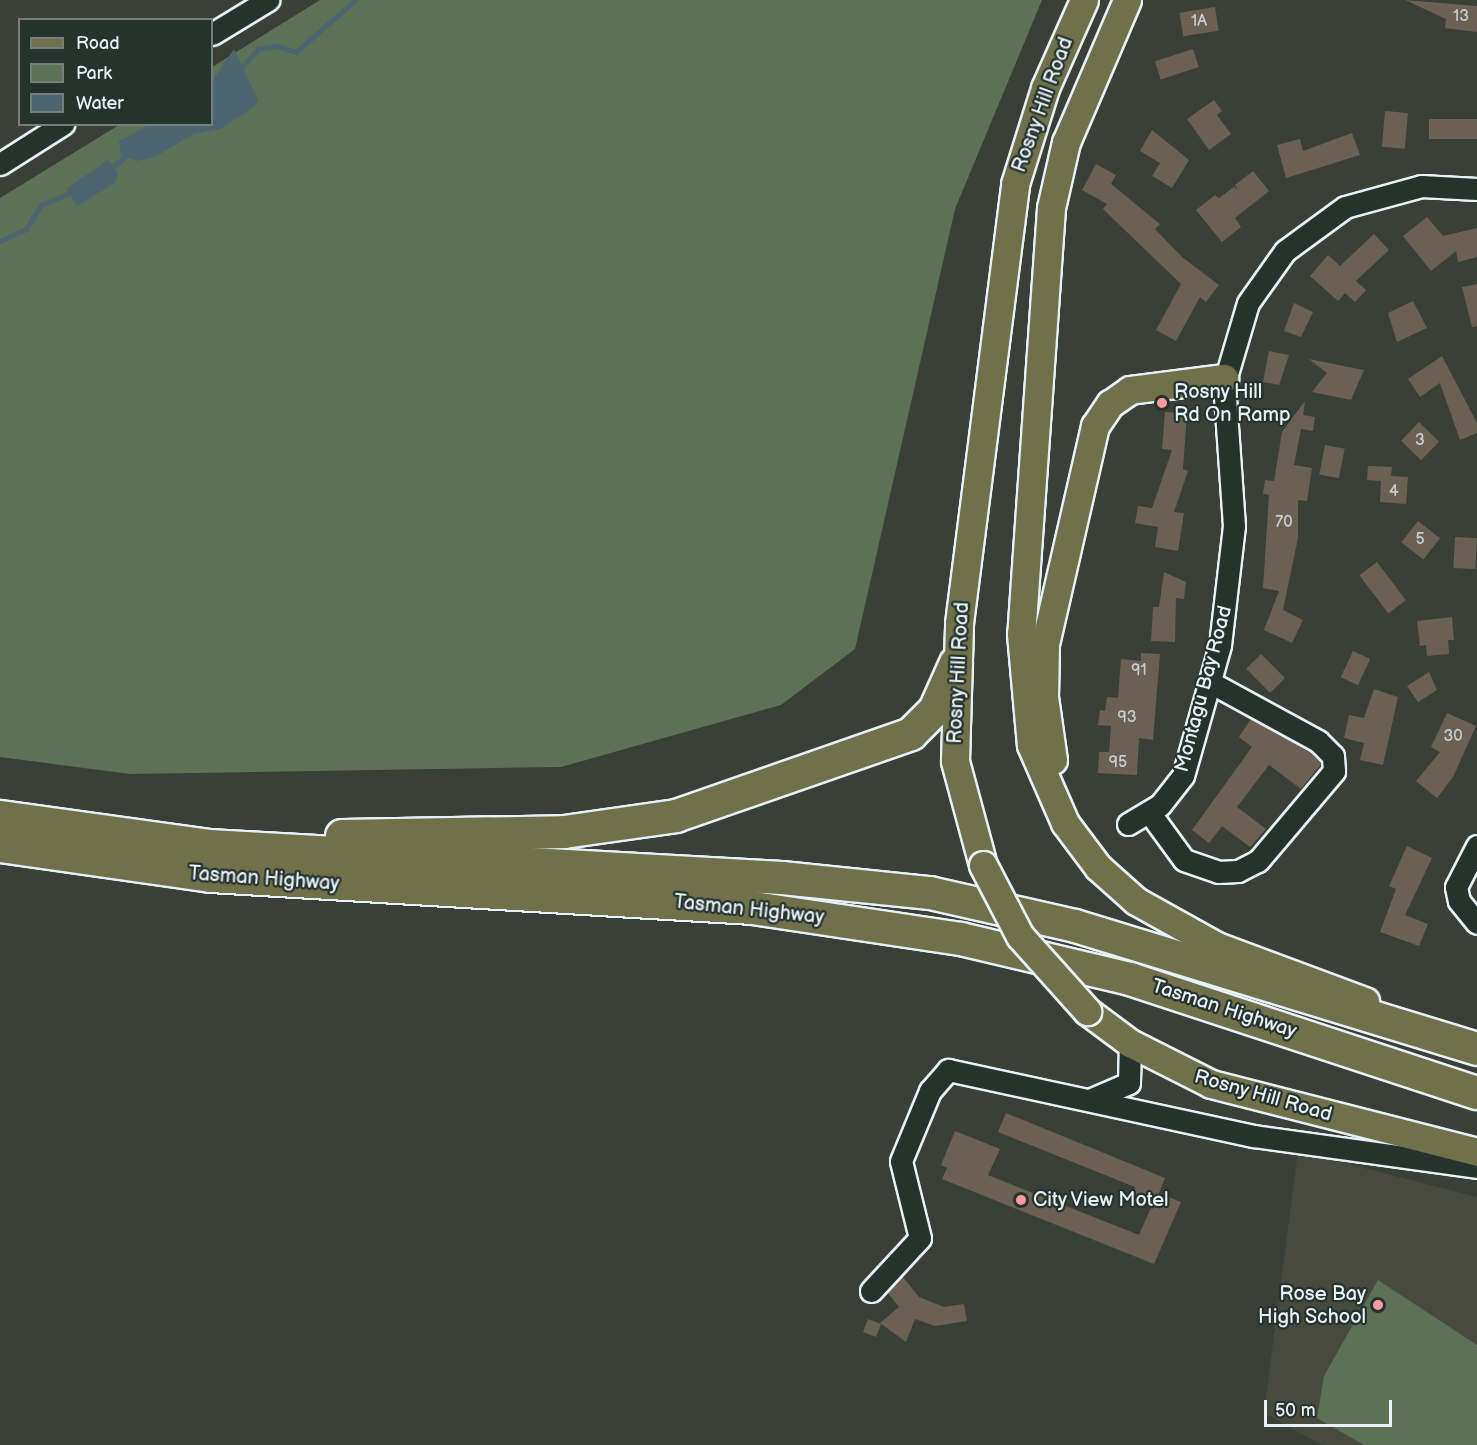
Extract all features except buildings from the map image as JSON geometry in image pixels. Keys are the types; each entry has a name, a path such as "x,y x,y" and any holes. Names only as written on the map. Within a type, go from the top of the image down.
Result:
{"highway":[{"path":"119,837 553,833 676,816 911,734 934,710 956,663"},
{"name":"Tasman Highway","path":"0,817 119,837 329,855 782,878 930,893 1075,926 1477,1048"},
{"name":"Tasman Highway","path":"0,846 211,876 753,908 961,939 1130,979 1477,1093"}],"main road":[{"name":"Rosny Hill Road","path":"1084,0 1062,47 1015,184 956,663 955,761 982,865 1020,936 1087,1011 1130,1044 1238,1094 1477,1152"},
{"path":"1062,47 1095,0"},
{"name":"Rosny Hill Road","path":"1127,0 1069,134 1051,208 1022,674 1031,745 1065,823 1122,890 1170,923"},
{"path":"1170,923 1103,860 1066,798 1047,728 1045,644 1090,439 1102,413 1120,395 1143,386 1224,378"},
{"name":"Tasman Highway","path":"1170,923 1241,957 1461,1036 1477,1048"}],"street":[{"path":"213,33 233,9 268,0"},
{"path":"0,164 60,126"},
{"name":"Montagu Bay Road","path":"1128,824 1149,812 1183,776 1210,682 1233,556 1224,378 1248,303 1271,268 1304,234 1345,207 1398,190 1477,189"},
{"path":"1149,812 1184,860 1218,872 1238,871 1257,861 1334,771 1333,756 1318,741 1210,682"},
{"path":"1477,846 1456,887 1459,901 1477,923"},
{"path":"1089,1100 1112,1095 1129,1083 1130,1044"},
{"path":"872,1291 920,1238 900,1168 941,1074 952,1070 1254,1136 1477,1167"}],"shaded area":[{"name":"Rose Bay High School","path":"1298,1151 1477,1197 1477,1445 1322,1445 1264,1413"}],"green space":[{"path":"320,0 1042,0 955,209 855,649 781,705 561,767 130,774 0,757 0,198 117,126 213,126 213,66"},
{"path":"1378,1280 1477,1345 1477,1445 1364,1445 1317,1418 1324,1376"}],"water":[{"path":"234,49 258,100 254,107 220,129 193,134 155,157 137,161 121,154 119,141 147,126 213,126 213,80"},
{"path":"108,160 118,173 116,182 77,206 66,189"}],"waterway":[{"path":"240,69 258,49 277,46 296,52 355,0"},
{"path":"110,169 128,154"},
{"path":"0,241 26,229 41,205 72,192"}],"place":[{"name":"Rosny Hill Rd On Ramp","path":"1162,403"},
{"name":"City View Motel","path":"1021,1200"},
{"name":"Rose Bay High School","path":"1378,1305"}]}
